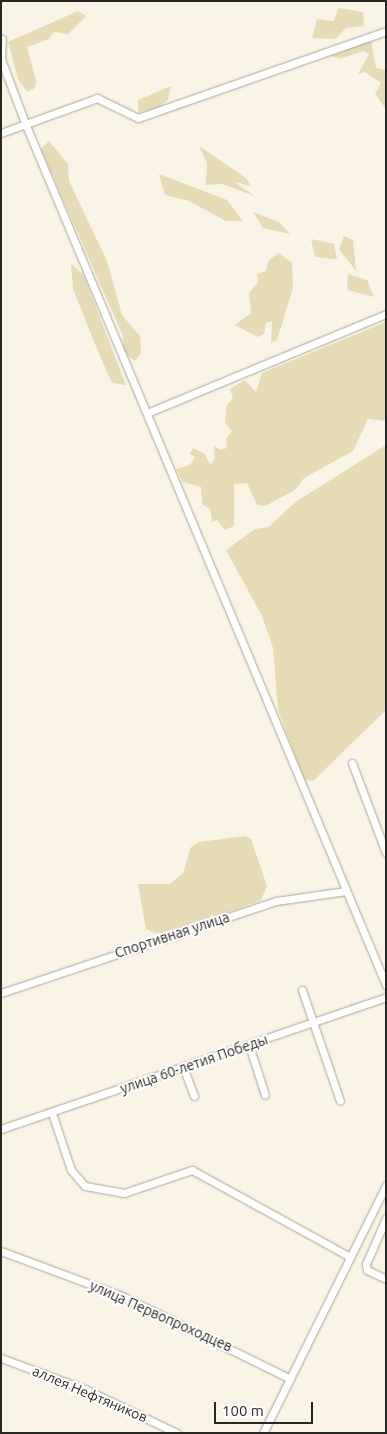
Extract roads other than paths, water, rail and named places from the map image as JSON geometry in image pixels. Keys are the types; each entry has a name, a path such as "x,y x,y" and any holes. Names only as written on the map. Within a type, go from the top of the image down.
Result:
{"street":[{"path":"1,133 97,98 138,118 386,31"},
{"path":"2,38 1,59 25,123 386,985"},
{"path":"147,414 386,314"},
{"path":"352,763 386,853"},
{"name":"Спортивная улица","path":"1,994 276,901 346,891"},
{"path":"302,990 340,1101"},
{"name":"улица 60-летия Победы","path":"1,1129 386,997"},
{"path":"249,1045 265,1095"},
{"path":"183,1067 194,1096"},
{"path":"52,1113 71,1170 85,1186 124,1193 192,1170 350,1257"},
{"path":"263,1433 386,1184"},
{"path":"386,1218 366,1264 377,1276 386,1279"},
{"name":"улица Первопроходцев","path":"1,1251 122,1296 289,1378"},
{"name":"аллея Нефтяников","path":"1,1358 85,1388 177,1433"}]}
